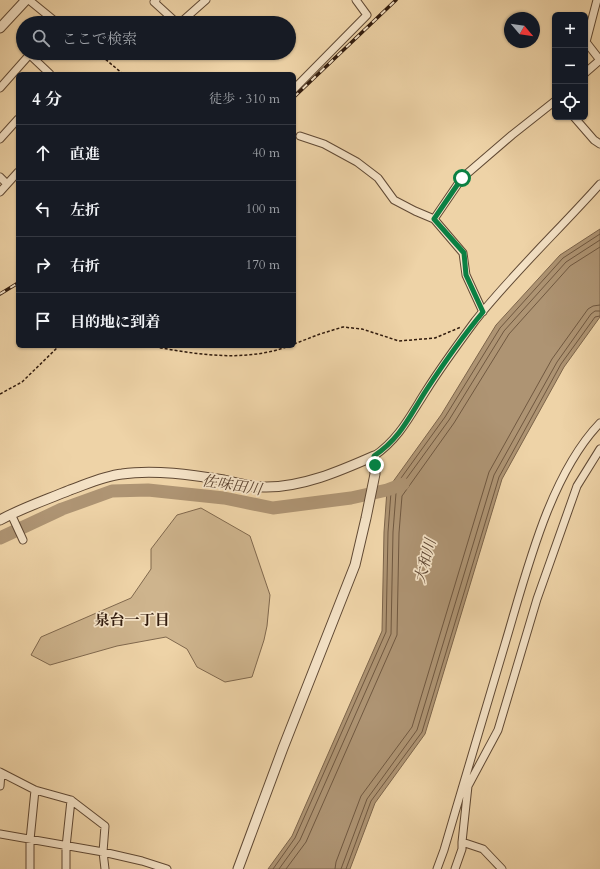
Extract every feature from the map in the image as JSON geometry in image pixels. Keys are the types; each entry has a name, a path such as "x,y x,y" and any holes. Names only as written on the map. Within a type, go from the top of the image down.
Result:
{"street":[{"path":"1,24 28,0 48,16"},
{"path":"156,0 154,2 169,16"},
{"path":"188,16 206,0"},
{"path":"296,88 367,15 356,0"},
{"path":"588,70 600,60 586,42 597,0"},
{"path":"0,88 26,60"},
{"path":"37,60 48,72"},
{"path":"434,219 462,178 552,103"},
{"path":"577,120 594,140 600,144"},
{"path":"0,139 16,121"},
{"path":"300,136 324,144 358,162 378,178 394,200 434,219 464,253 466,275 483,312"},
{"path":"0,192 16,174"},
{"path":"0,177 7,184"},
{"path":"0,520 106,477 121,474 135,472 183,475 251,486 272,487 306,481 351,466 374,456 391,444 400,433 439,372 483,312 600,184"},
{"path":"437,869 466,785 522,586 556,490 583,444 600,423"},
{"path":"455,869 462,849 466,785 498,730 537,599 577,486 600,449"},
{"path":"238,869 358,553 375,474 374,456"},
{"path":"12,516 23,540"},
{"path":"0,786 1,773 35,790 71,800 105,826 103,852 106,869"},
{"path":"30,869 30,840 35,790"},
{"path":"66,869 66,847 71,800"},
{"path":"0,834 66,847 103,852 142,861 167,869"},
{"path":"462,842 483,849 502,869"}],"path":[{"path":"106,60 121,72"},
{"path":"296,343 343,327 362,329 399,341 435,338 462,326"},
{"path":"0,394 22,382 57,348"},
{"path":"160,348 192,354 232,356 268,353 283,348"}],"shaded area":[{"path":"201,508 250,536 270,595 264,640 252,677 225,682 197,667 187,649 166,637 117,646 50,665 31,655 41,637 131,598 151,569 151,549 177,515"}],"water":[{"name":"大和川","path":"600,229 600,317 564,367 502,479 425,734 375,803 350,869 268,869 292,836 382,631 384,532 387,490 441,415 496,325 560,255"}],"waterway":[{"name":"佐味田川","path":"0,538 62,509 112,491 148,490 224,498 273,508 351,498 387,490 403,484"}],"railway":[{"path":"296,95 396,0"},
{"path":"0,294 16,284"}],"district":[{"name":"泉台一丁目","path":"132,620"}],"route":[{"path":"375,465 374,456 391,444 400,433 426,390 483,312 466,275 464,253 434,219 462,178"}]}
